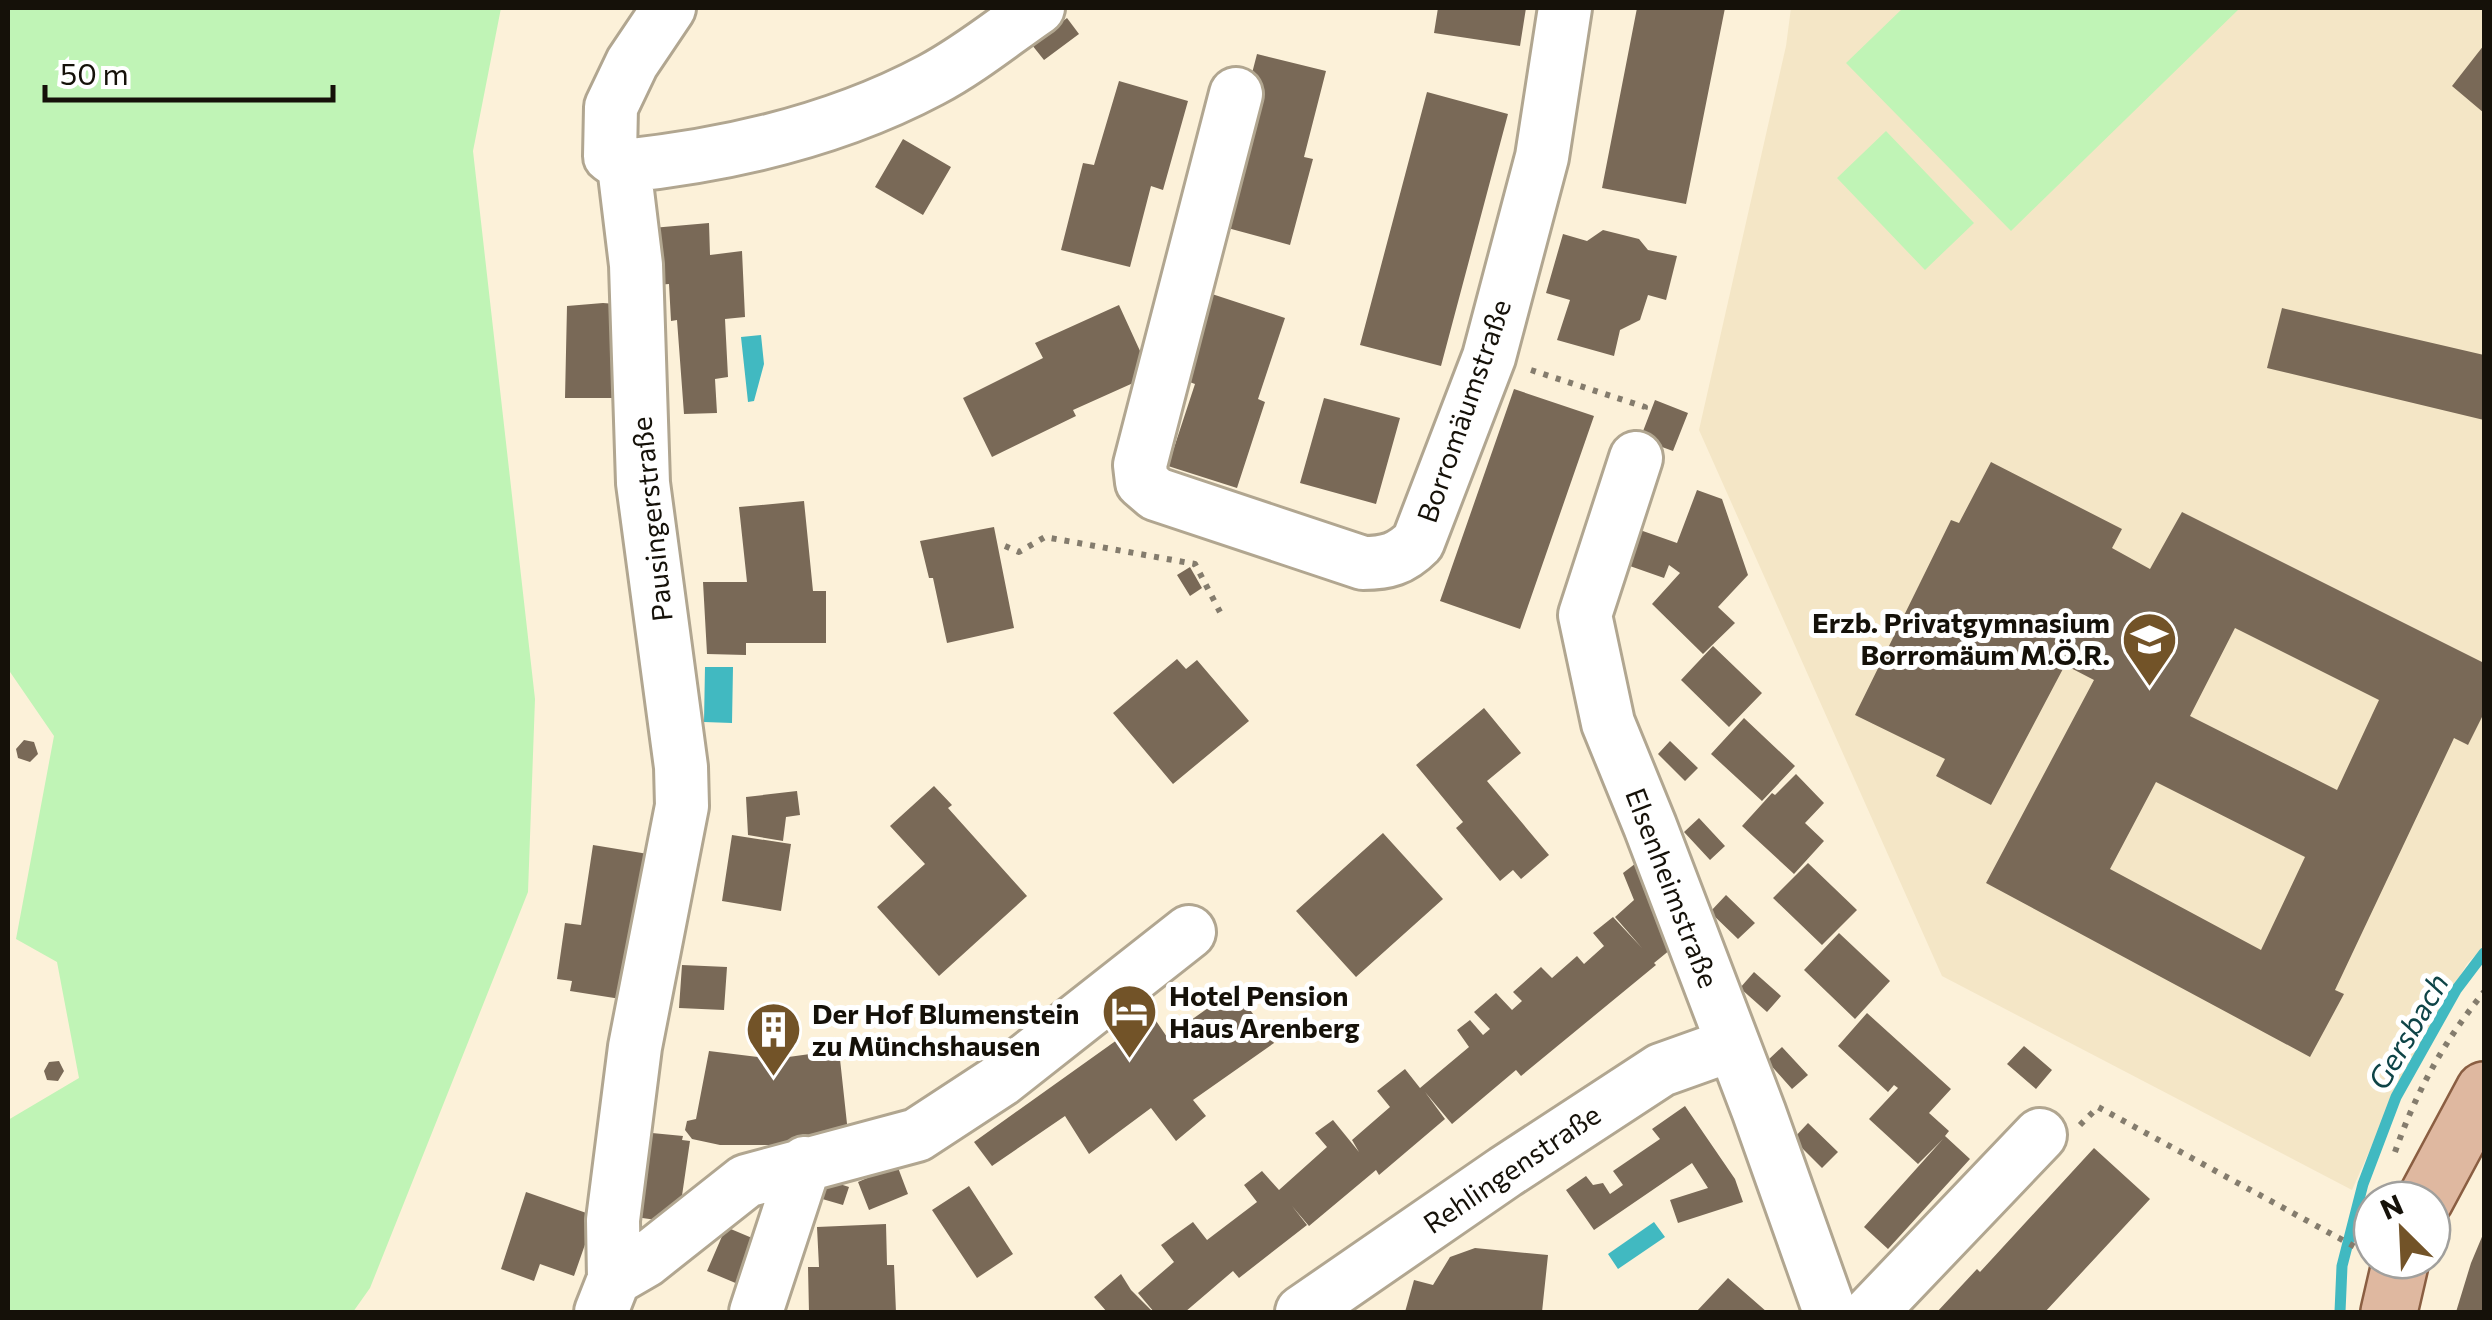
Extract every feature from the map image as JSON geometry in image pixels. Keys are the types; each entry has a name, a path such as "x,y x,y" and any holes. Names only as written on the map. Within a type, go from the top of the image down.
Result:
{"main road":[{"path":"2409,1180 2484,1090"},
{"path":"2385,1280 2389,1312"}],"street":[{"name":"Pausingerstraße","path":"608,1296 613,1220 636,1047 682,806 682,767 644,483 636,265 624,166 610,156 611,107 632,63 669,8"},
{"path":"624,166 695,159 846,118 930,80 1038,8"},
{"name":"Borromäumstraße","path":"1236,94 1140,465 1142,482 1156,494 1363,563 1388,563 1418,542 1489,357 1542,157 1565,8"},
{"name":"Elsenheimstraße","path":"1636,458 1585,615 1608,723 1759,1112 1830,1312"},
{"path":"608,1296 645,1261 746,1181 917,1135 1000,1080 1189,932"},
{"name":"Rehlingenstraße","path":"1302,1312 1660,1070 1731,1045"},
{"path":"1870,1312 2040,1135"},
{"path":"756,1312 805,1163"}],"path":[{"path":"1572,384 1645,407"},
{"path":"1005,546 1020,552 1045,537 1195,564 1220,612"},
{"path":"2408,1180 2411,1107 2451,1032 2484,992"},
{"path":"2098,1107 2352,1243"}],"shaded area":[{"name":"Erzb. Privatgymnasium Borromäum M.Ö.R.","path":"1791,8 2484,8 2484,946 2467,964 2408,1064 2356,1180 2352,1180 2352,1190 1942,976 1699,430 1786,46"}],"green space":[{"path":"8,8 501,8 473,151 535,699 528,892 370,1288 353,1312 8,1312 8,1120 79,1078 57,962 16,939 54,736 8,669"},
{"path":"1903,8 2240,8 2011,231 1846,63"},
{"path":"1886,131 1974,223 1925,270 1837,178"}],"water":[{"path":"761,335 764,364 754,401 748,402 741,337"},
{"path":"705,667 733,667 732,723 704,722"},
{"path":"1654,1222 1665,1237 1618,1269 1608,1254"}],"building":[{"path":"1438,8 1526,8 1520,46 1434,33"},
{"path":"1637,8 1725,8 1686,204 1602,188"},
{"path":"1067,18 1079,34 1044,60 1032,45"},
{"path":"2484,45 2484,113 2452,86"},
{"path":"1257,54 1326,71 1304,157 1313,159 1290,245 1224,227 1235,139"},
{"path":"1119,81 1188,101 1163,190 1151,186 1130,267 1061,250 1083,163 1094,165"},
{"path":"1427,92 1508,114 1441,366 1360,345"},
{"path":"903,139 951,167 923,215 875,187"},
{"path":"709,223 710,255 742,251 745,317 725,319 728,377 715,379 717,413 684,414 677,320 671,321 669,284 656,285 652,228"},
{"path":"1603,230 1639,239 1648,250 1677,256 1666,300 1648,295 1640,320 1620,330 1614,356 1557,340 1570,300 1546,293 1563,234 1587,241"},
{"path":"1212,294 1285,318 1258,399 1265,402 1237,488 1168,466 1195,384 1184,380"},
{"path":"629,305 632,398 565,398 567,306"},
{"path":"1119,305 1151,375 1073,410 1076,416 992,457 963,398 1043,358 1035,343"},
{"path":"2282,308 2484,355 2484,420 2267,368"},
{"path":"1514,389 1594,416 1520,629 1440,601"},
{"path":"1324,398 1400,418 1376,504 1300,483"},
{"path":"1655,400 1688,413 1673,451 1640,439"},
{"path":"1991,462 2122,529 2112,548 2150,569 2182,512 2484,663 2484,713 2468,745 2454,738 2335,990 2344,994 2310,1057 1986,883 2094,680 2065,665 1991,805 1936,776 1945,759 1855,715 1951,520 1959,523","holes":["2235,628 2379,700 2337,790 2190,716","2156,782 2305,857 2261,950 2110,869"]},
{"path":"1697,490 1722,499 1748,575 1718,607 1735,623 1703,654 1652,604 1680,573 1669,565 1664,578 1627,565 1640,530 1677,543"},
{"path":"804,501 813,591 826,591 826,643 746,643 746,655 707,654 703,582 747,582 739,507"},
{"path":"994,527 1014,628 947,643 933,578 929,578 920,541"},
{"path":"1190,567 1202,588 1190,596 1177,575"},
{"path":"1713,646 1762,693 1729,727 1681,680"},
{"path":"1177,659 1186,669 1197,660 1249,721 1173,784 1113,713"},
{"path":"1484,708 1521,753 1487,781 1549,855 1521,879 1513,870 1500,881 1456,828 1463,822 1416,765"},
{"path":"1744,718 1795,766 1762,801 1711,754"},
{"path":"24,740 34,742 38,754 30,762 18,758 16,749"},
{"path":"1670,741 1698,768 1685,781 1658,754"},
{"path":"1796,774 1824,803 1805,823 1824,841 1794,874 1742,826"},
{"path":"934,786 952,805 948,808 1027,896 939,976 877,907 925,864 890,826"},
{"path":"797,791 800,815 786,817 783,841 748,835 746,797"},
{"path":"1699,818 1725,846 1710,860 1684,832"},
{"path":"1383,833 1443,899 1356,977 1296,911"},
{"path":"732,835 791,844 781,911 722,901"},
{"path":"593,845 648,854 627,1000 570,991 572,981 557,979 565,923 581,925"},
{"path":"1644,857 1676,945 1656,965 1521,1076 1516,1070 1452,1124 1425,1092 1445,1119 1379,1175 1376,1170 1309,1226 1292,1206 1307,1225 1239,1278 1233,1271 1185,1312 1154,1312 1138,1293 1174,1262 1161,1245 1193,1222 1207,1240 1257,1202 1244,1185 1262,1171 1279,1190 1327,1147 1315,1133 1333,1120 1359,1152 1352,1140 1390,1107 1377,1091 1405,1069 1420,1088 1469,1047 1457,1030 1470,1020 1483,1035 1490,1029 1474,1012 1496,993 1512,1010 1522,1001 1513,992 1541,967 1552,978 1577,956 1584,964 1604,946 1593,933 1613,917 1642,948 1615,917 1634,900 1623,873"},
{"path":"1808,863 1857,910 1822,945 1773,898"},
{"path":"1726,895 1755,923 1738,939 1710,912"},
{"path":"1839,933 1890,981 1855,1019 1804,970"},
{"path":"682,965 727,967 724,1010 679,1008"},
{"path":"1754,972 1781,996 1767,1012 1740,988"},
{"path":"1235,989 1274,1043 1193,1100 1206,1116 1176,1141 1151,1108 1089,1154 1065,1116 992,1166 974,1142 1152,1015 1167,1037"},
{"path":"1867,1013 1951,1089 1929,1113 1949,1131 1945,1136 1970,1159 1888,1249 1864,1227 1943,1139 1918,1164 1869,1119 1898,1088 1894,1085 1888,1092 1838,1046"},
{"path":"2024,1046 2052,1070 2036,1089 2007,1064"},
{"path":"1782,1047 1808,1075 1792,1089 1767,1061"},
{"name":"Der Hof Blumenstein zu Münchshausen","path":"839,1050 848,1133 781,1145 720,1145 692,1139 685,1130 687,1121 696,1119 709,1051 774,1059"},
{"path":"59,1061 64,1071 58,1081 47,1080 44,1071 49,1062"},
{"path":"1685,1106 1735,1179 1743,1202 1678,1223 1670,1200 1708,1188 1692,1163 1594,1230 1566,1190 1586,1176 1593,1185 1603,1183 1610,1194 1623,1185 1613,1171 1660,1139 1652,1129"},
{"path":"1808,1123 1838,1152 1822,1168 1793,1139"},
{"path":"639,1136 683,1136 682,1140 690,1141 678,1223 628,1216"},
{"path":"2094,1148 2150,1199 2045,1312 1937,1312 1977,1269 1980,1272"},
{"path":"897,1165 908,1194 869,1210 858,1182"},
{"path":"818,1177 849,1187 843,1205 812,1196"},
{"path":"969,1186 1013,1254 977,1278 932,1210"},
{"path":"526,1192 595,1216 574,1276 540,1264 534,1281 501,1269"},
{"path":"886,1224 887,1265 894,1265 896,1312 809,1312 808,1267 819,1267 817,1227"},
{"path":"726,1227 764,1243 745,1287 707,1271"},
{"path":"2484,1232 2484,1312 2456,1312 2471,1263"},
{"path":"1475,1248 1548,1255 1542,1312 1405,1312 1414,1280 1433,1285 1450,1257"},
{"path":"1121,1274 1153,1312 1107,1312 1094,1297"},
{"path":"1728,1278 1767,1312 1696,1312"}],"waterway":[{"name":"Gersbach","path":"2340,1312 2342,1266 2363,1184 2396,1097 2456,990 2484,953"}],"place":[{"name":"Erzb. Privatgymnasium Borromäum M.Ö.R.","path":"2149,688"},
{"name":"Hotel Pension Haus Arenberg","path":"1130,1061"},
{"name":"Der Hof Blumenstein zu Münchshausen","path":"773,1079"}]}
